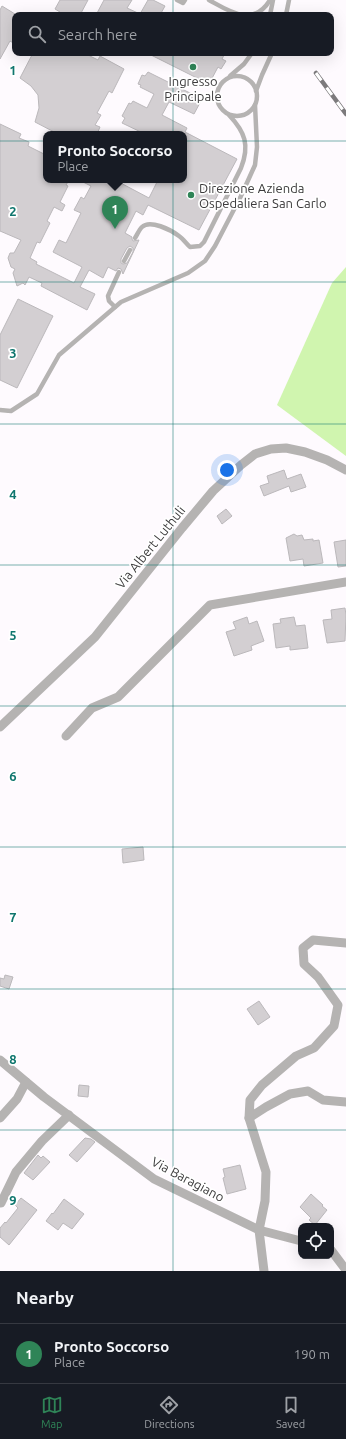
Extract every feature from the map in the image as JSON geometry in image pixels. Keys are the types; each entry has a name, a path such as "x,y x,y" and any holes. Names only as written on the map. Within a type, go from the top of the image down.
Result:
{"street":[{"name":"Via Albert Luthuli","path":"0,727 95,637 213,491 255,454 271,448 286,448 305,452 327,460 346,470"},
{"path":"66,736 92,708 118,697 210,605 346,582"},
{"path":"264,1271 259,1230 265,1201 266,1172 249,1118 250,1100 262,1085 296,1056 314,1048 334,1026 338,1005 318,976 304,964 303,948 313,940 346,943"},
{"name":"Via Baragiano","path":"0,1060 26,1082 154,1179 259,1230 298,1240"},
{"path":"0,1118 17,1099 26,1082"},
{"path":"249,1118 266,1106 290,1094 308,1091 323,1100 346,1102"},
{"path":"0,1203 2,1203 16,1172 42,1141 69,1115"},
{"path":"334,1254 346,1270"}],"lane":[{"path":"177,0 183,3 185,0"},
{"path":"209,0 231,12"},
{"path":"257,12 261,11 271,0"},
{"path":"270,12 271,0"},
{"path":"287,12 289,0"},
{"path":"135,238 142,227 148,224 157,225 170,230 179,236 190,247 200,246 204,242 246,156 246,146 242,132 236,122 220,108 216,99 216,94 222,82 244,64 250,56"},
{"path":"256,91 271,56"},
{"path":"0,410 11,411 37,394 59,355 115,307 122,302 188,273 205,261 210,254 241,196 254,165 257,147 255,105 257,96 256,91 254,86 247,78 241,76 230,76"},
{"path":"229,115 245,115 255,105"},
{"path":"124,261 130,250"},
{"path":"115,307 109,301 108,296 119,272"}],"green space":[{"path":"346,267 346,456 277,405 332,283"}],"building":[{"path":"60,0 88,0 82,12 60,12 55,9"},
{"path":"104,0 132,0 127,8 136,12 98,12"},
{"path":"148,0 153,0 165,6 162,12 141,12"},
{"path":"2,6 12,12 12,42 10,41 0,59 0,10"},
{"path":"31,56 90,56 98,60 100,56 124,69 112,93 109,91 97,113 101,115 95,125 100,127 98,131 52,131 35,122 39,108 38,95 31,86 20,78"},
{"name":"Ingresso Principale","path":"153,56 224,56 222,59 226,61 221,69 218,67 209,84"},
{"path":"148,72 202,99 194,114 169,102 162,115 187,128 186,131 139,131 122,123 125,118 122,116 129,103 131,104 133,101 147,108 154,94 140,87 141,85 138,84 142,75 145,76"},
{"path":"0,124 21,134 19,138 29,142 28,146 43,154 43,183 67,183 66,185 68,186 60,202 65,205 62,211 54,207 47,221 50,223 40,243 37,242 30,258 37,262 36,264 74,283 82,267 53,252 59,240 66,243 81,213 74,210 81,197 84,199 91,186 85,183 121,183 149,198 156,183 187,183 187,133 237,159 199,230 148,205 143,215 136,211 125,233 132,237 133,241 139,240 123,274 121,269 118,268 116,271 108,267 103,278 89,270 80,287 95,294 87,310 41,286 42,283 29,277 25,285 23,283 17,286 13,273 15,269 11,267 8,258 10,253 14,253 21,240 0,231","holes":["130,246 133,248 133,252 127,263 121,263 121,259 127,248"]},
{"path":"18,299 53,316 17,388 0,380 0,335"},
{"path":"284,470 287,479 301,474 306,487 291,492 289,486 264,496 260,486 269,483 267,476"},
{"path":"226,509 232,516 222,524 217,516"},
{"path":"294,534 297,536 302,535 304,540 319,540 323,563 304,566 303,559 290,561 286,538"},
{"path":"346,540 346,566 338,567 334,542"},
{"path":"345,608 345,641 327,643 323,620 332,619 331,610"},
{"path":"247,617 249,624 257,621 264,641 251,646 252,650 234,656 226,632 236,629 233,622"},
{"path":"294,617 296,626 305,625 308,648 290,650 290,646 276,648 273,624 281,623 280,619"},
{"path":"143,847 144,860 123,863 122,849"},
{"path":"5,975 13,977 9,989 0,986 0,978 4,979"},
{"path":"259,1001 270,1017 258,1025 247,1009"},
{"path":"79,1085 89,1086 88,1097 78,1096"},
{"path":"85,1138 91,1139 95,1142 77,1162 69,1155"},
{"path":"38,1155 41,1158 43,1156 50,1162 33,1180 24,1173"},
{"path":"240,1165 246,1189 227,1194 223,1178 225,1177 223,1169"},
{"path":"311,1194 327,1210 317,1223 313,1223 309,1220 311,1218 300,1207"},
{"path":"21,1198 37,1210 9,1245 0,1237 0,1228 18,1208 15,1205"},
{"path":"64,1199 84,1214 72,1229 63,1223 58,1230 46,1221"}],"railway":[{"path":"316,73 346,114"}],"place":[{"name":"Ingresso Principale","path":"193,67"},
{"name":"Direzione Azienda Ospedaliera San Carlo","path":"191,195"},
{"name":"Pronto Soccorso","path":"115,229"}]}
